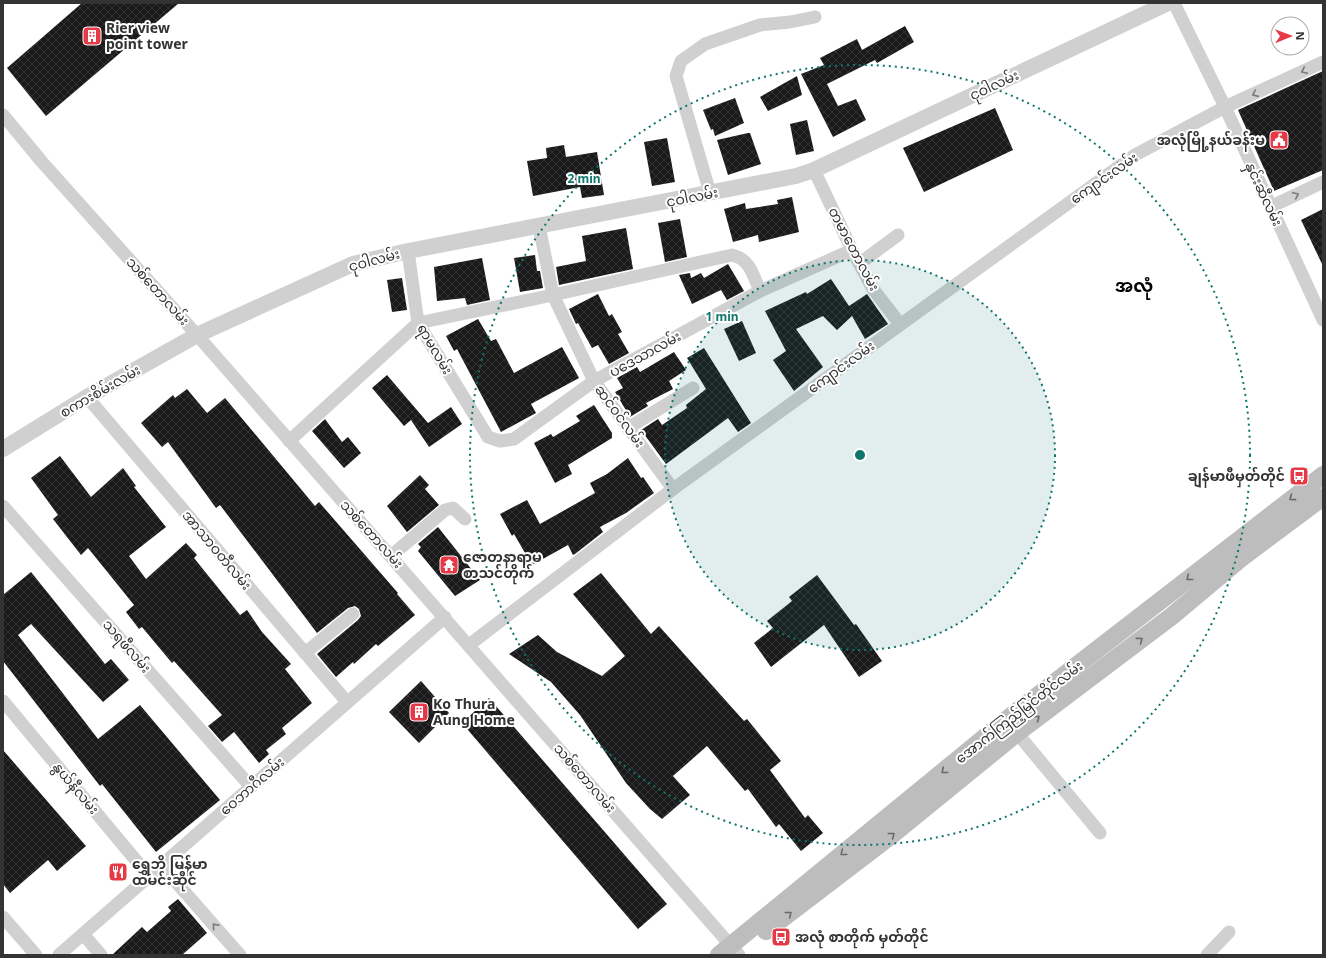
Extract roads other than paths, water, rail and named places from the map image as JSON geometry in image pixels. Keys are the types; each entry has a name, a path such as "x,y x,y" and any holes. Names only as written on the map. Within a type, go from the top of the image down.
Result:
{"main road":[{"name":"အောက်ကြည့်မြင်တိုင်လမ်း","path":"732,953 892,834 976,756 1066,685 1172,616 1220,565 1323,475"},
{"name":"အောက်ကြည့်မြင်တိုင်လမ်း","path":"1220,565 1323,496"}],"street":[{"name":"ငုဝါလမ်း","path":"197,335 353,264 408,251 796,176 814,170 1168,3"},
{"name":"နှင်းဆီလမ်း","path":"1174,3 1270,207 1318,299 1323,320"},
{"path":"710,193 676,76 681,61 705,44 760,25 790,22 815,17"},
{"name":"ကျောင်းလမ်း","path":"469,645 673,489 1135,155 1224,107 1323,62"},
{"name":"သစ်တောလမ်း","path":"3,115 42,162 197,335 445,617 732,953"},
{"name":"တမာတောလမ်း","path":"814,170 852,250 873,288 900,324"},
{"path":"1270,207 1323,182"},
{"name":"ဆင်ဝင်လမ်း","path":"538,226 553,295 594,381 673,489"},
{"path":"860,263 898,235"},
{"name":"ပဒေသာလမ်း","path":"488,437 500,441 514,439 594,381 760,291 852,250"},
{"name":"ရာမလမ်း","path":"408,251 418,323 488,437"},
{"path":"289,441 418,323 553,295 732,255 741,257 748,263 760,291"},
{"name":"စကားစိမ်းလမ်း","path":"3,449 87,397 197,335"},
{"path":"628,428 693,388"},
{"name":"အာသာဝတီလမ်း","path":"87,397 347,702"},
{"name":"သရဖီလမ်း","path":"3,506 251,787"},
{"path":"391,556 445,510 453,508 466,520"},
{"path":"305,653 353,614"},
{"name":"ဝေဘာဂီလမ်း","path":"59,955 445,617"},
{"name":"နွယ်နီလမ်း","path":"3,701 149,876"},
{"path":"1012,727 1100,833"},
{"path":"161,865 240,955"},
{"path":"3,917 36,955"},
{"path":"1206,955 1229,932"},
{"path":"83,934 101,955"}],"place":[{"name":"Rier view point tower","path":"92,36"},
{"name":"အလုံမြို့နယ်ခန်းမ","path":"1279,140"},
{"name":"ချန်မာဖီမှတ်တိုင်","path":"1299,476"},
{"name":"ဇောတနာရာမ စာသင်တိုက်","path":"449,565"},
{"name":"Ko Thura Aung Home","path":"419,712"},
{"name":"ရွှေဘို မြန်မာ ထမင်းဆိုင်","path":"118,872"},
{"name":"အလုံ စာတိုက် မှတ်တိုင်","path":"781,937"}],"district":[{"name":"အလုံ","path":"1134,286"}]}
